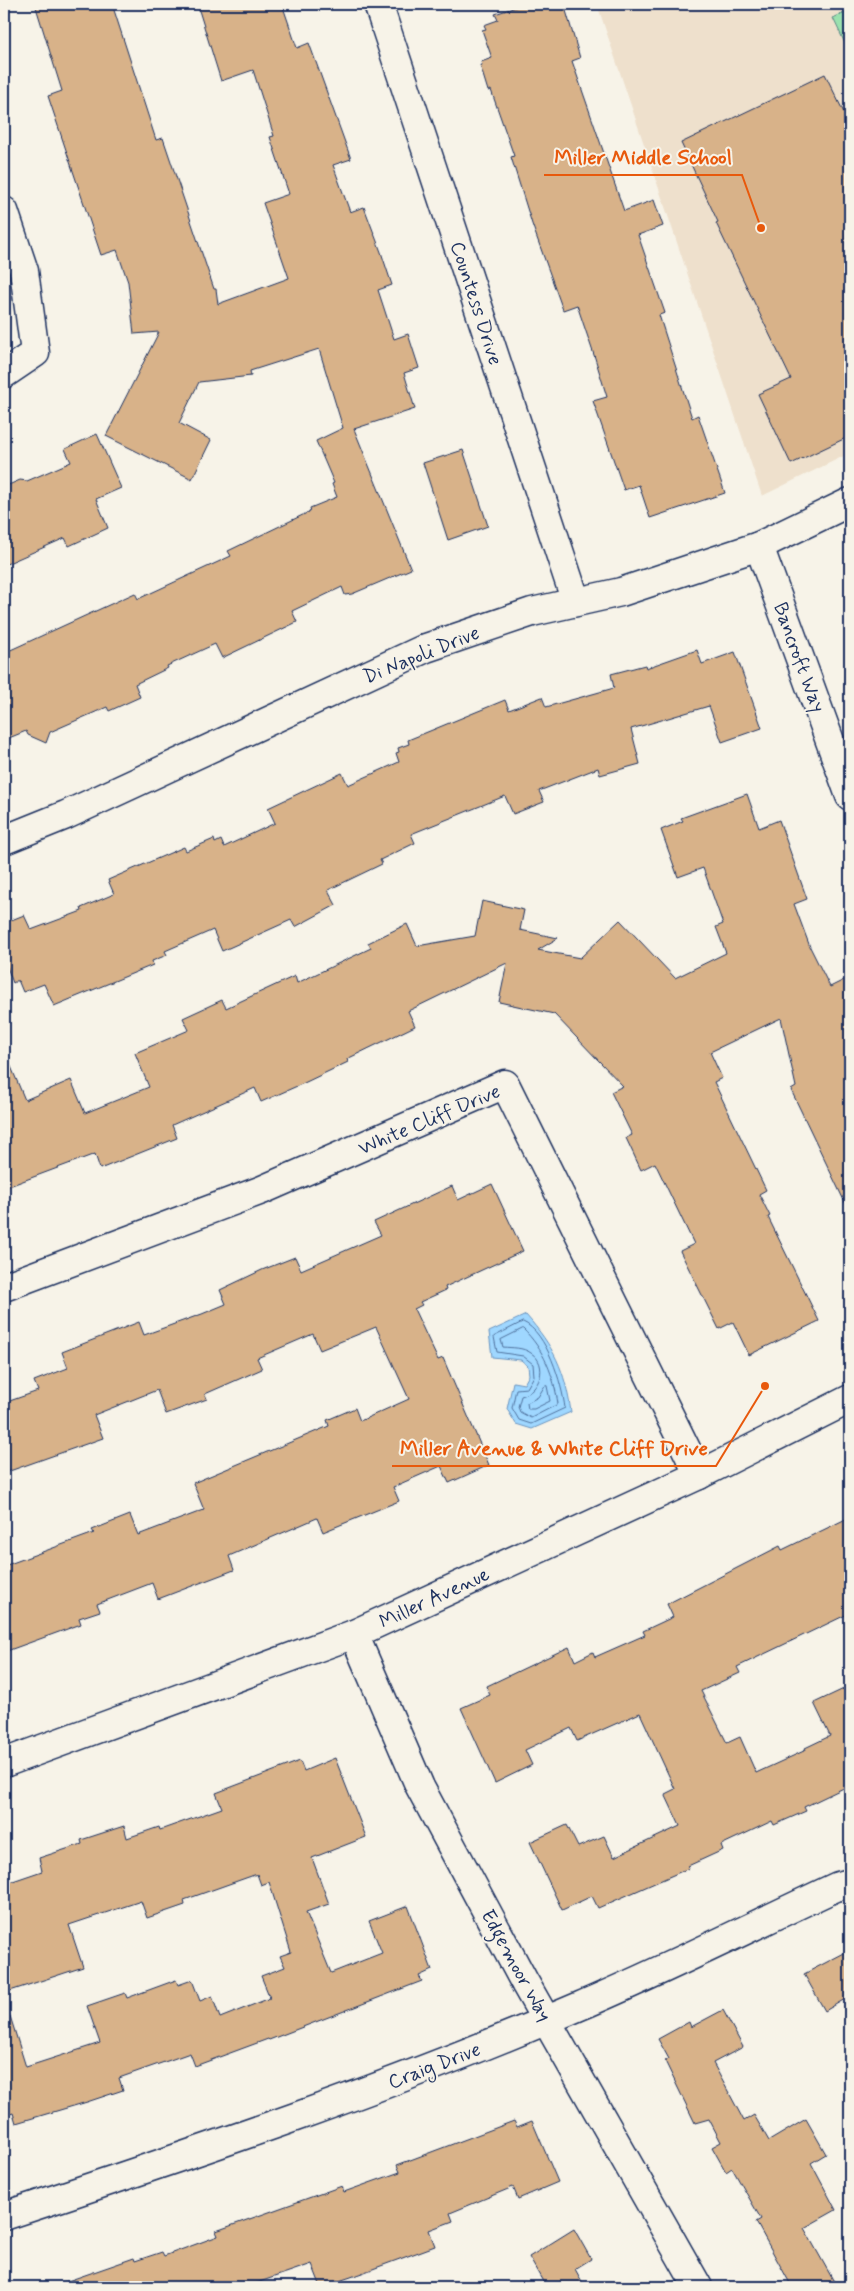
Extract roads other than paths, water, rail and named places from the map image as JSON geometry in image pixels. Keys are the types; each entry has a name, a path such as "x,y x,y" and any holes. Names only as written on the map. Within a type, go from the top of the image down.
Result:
{"street":[{"name":"Countess Drive","path":"378,4 576,602"},
{"path":"4,211 24,271 35,353 4,374"},
{"name":"Di Napoli Drive","path":"4,840 66,815 426,648 532,612 620,592 759,546 850,502"},
{"name":"Bancroft Way","path":"759,546 850,796"},
{"name":"White Cliff Drive","path":"4,1287 262,1190 505,1084 699,1475"},
{"name":"Miller Avenue","path":"4,1763 354,1634 699,1475 850,1399"},
{"name":"Edgemoor Way","path":"354,1634 420,1787 547,2020 698,2287"},
{"name":"Craig Drive","path":"4,2216 227,2143 418,2072 547,2020 838,1886 850,1883"}],"water":[{"path":"526,1315 544,1338 557,1360 562,1371 571,1412 532,1429 516,1424 507,1409 513,1382 524,1384 529,1375 528,1366 521,1360 492,1357 489,1332"}],"place":[{"name":"Miller Middle School","path":"761,228"},
{"name":"Miller Avenue & White Cliff Drive","path":"765,1386"}]}
